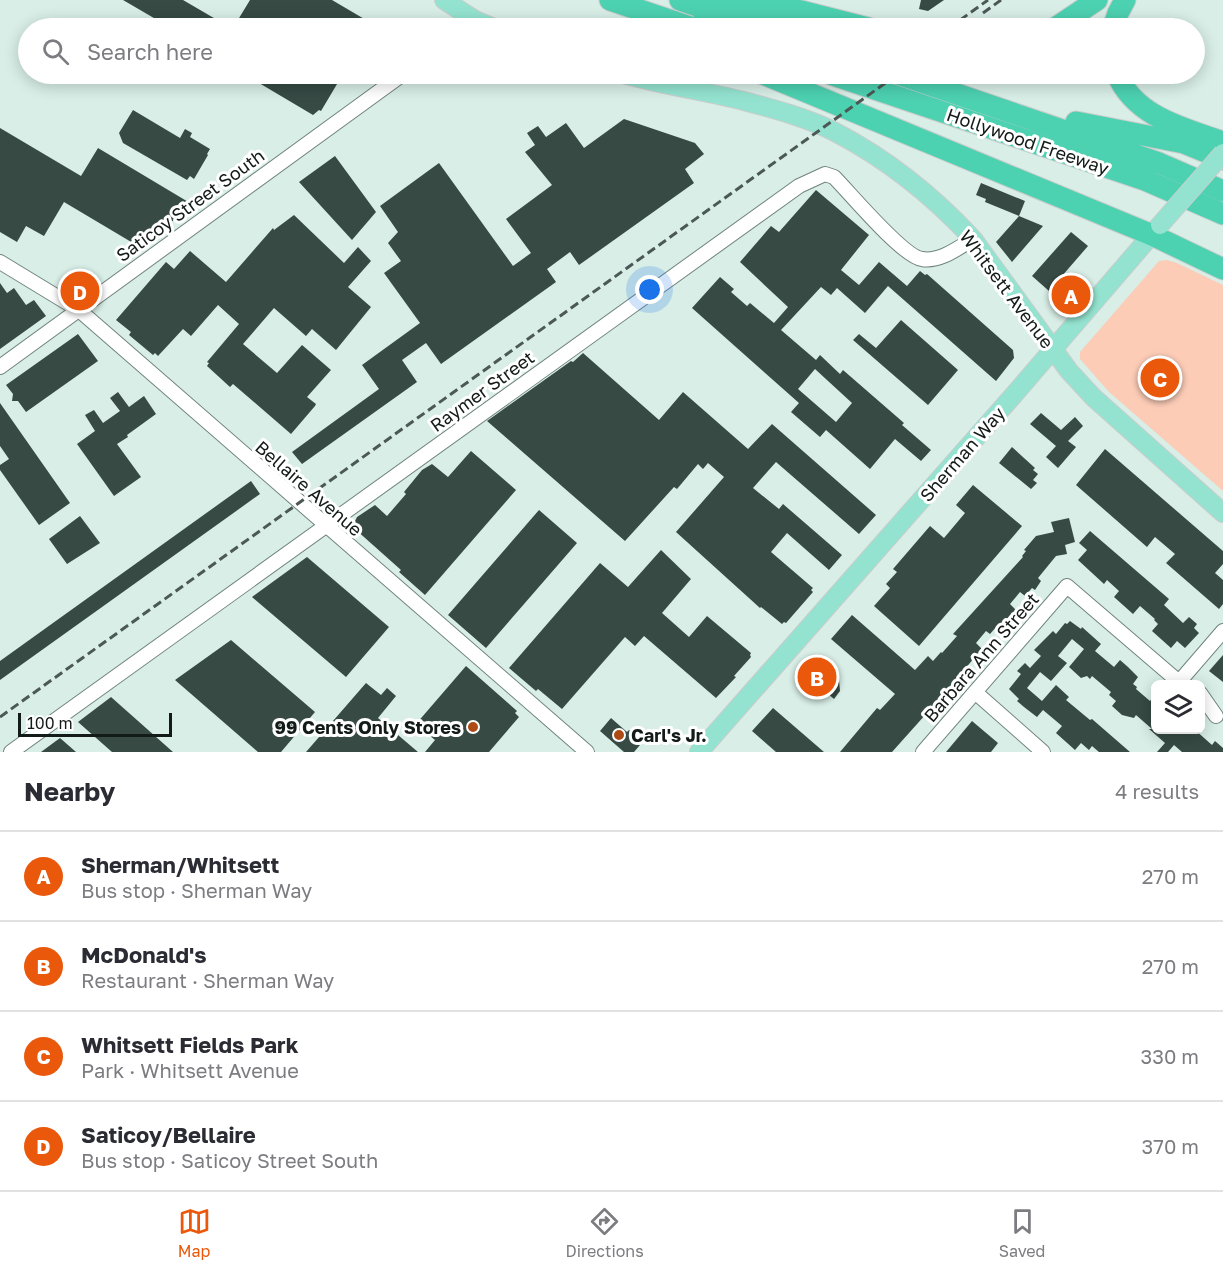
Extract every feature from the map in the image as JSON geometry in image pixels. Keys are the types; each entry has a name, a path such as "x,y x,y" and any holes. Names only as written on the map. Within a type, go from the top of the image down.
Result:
{"highway":[{"path":"602,0 641,18"},
{"path":"610,0 663,18"},
{"path":"652,0 705,18"},
{"path":"680,0 734,18"},
{"path":"712,0 767,18"},
{"path":"750,0 829,18"},
{"path":"1070,18 1096,0"},
{"path":"1116,18 1125,0"},
{"path":"788,84 1156,230 1223,269"},
{"name":"Hollywood Freeway","path":"860,84 1144,180 1223,214"},
{"path":"900,84 1125,160 1223,200"},
{"path":"927,84 1159,163 1223,191"},
{"name":"Hollywood Freeway","path":"961,84 1124,139 1223,180"},
{"path":"1123,84 1129,95 1148,112 1223,142"},
{"path":"1076,122 1184,143 1223,159"}],"main road":[{"path":"444,0 464,18"},
{"name":"Whitsett Avenue","path":"667,84 745,102 806,120 872,153 924,192 973,239 1053,350 1093,397 1223,513"},
{"name":"Sherman Way","path":"699,752 1223,153"}],"street":[{"name":"Saticoy Street South","path":"0,367 277,163 389,84"},
{"name":"Raymer Street","path":"11,752 790,193 825,174 834,177 904,250 920,260 938,258 973,239"},
{"name":"Bellaire Avenue","path":"0,262 79,310 587,752"},
{"name":"Barbara Ann Street","path":"923,752 1067,586 1187,680"},
{"path":"1187,680 1223,632"},
{"path":"975,693 1043,752"},
{"path":"1205,700 1216,716"}],"shaded area":[{"path":"1167,260 1223,285 1223,491 1109,392 1080,359 1080,352 1159,261"}],"building":[{"path":"123,0 183,0 214,18 154,18"},
{"path":"250,0 332,0 363,18 239,18"},
{"path":"921,0 944,0 928,11 919,9"},
{"path":"261,84 337,84 321,111 313,115"},
{"path":"133,110 180,138 185,129 192,133 190,137 210,149 194,179 190,176 187,180 123,143 119,133"},
{"path":"624,119 695,143 704,154 685,169 694,183 579,265 570,252 547,269 556,282 441,364 426,343 402,360 417,382 302,464 292,452 379,389 362,365 420,323 384,273 401,261 388,243 398,232 380,206 439,163 513,266 531,253 506,219 552,185 525,152 535,145 527,133 538,126 546,137 566,123 584,148"},
{"path":"0,128 81,176 98,148 190,203 185,212 138,246 64,202 44,236 26,226 17,242 0,232"},
{"path":"335,156 376,212 352,240 299,182"},
{"path":"981,183 1025,201 1019,216 985,202 986,199 976,195"},
{"path":"816,190 869,235 841,270 859,285 879,262 907,286 920,271 927,274 1013,350 1014,358 996,381 888,286 865,313 837,288 831,295 821,287 781,330 816,360 820,355 840,374 843,370 904,423 902,425 931,450 921,461 895,439 870,469 826,430 820,437 791,412 799,403 692,308 720,277 734,289 731,292 747,306 750,303 774,323 788,307 740,262 771,226 779,232","holes":["815,369 852,403 836,422 798,389"]},
{"path":"294,215 344,263 358,247 371,261 348,287 371,307 336,350 312,329 306,336 274,308 243,344 277,373 302,345 331,370 307,397 316,404 291,434 233,384 230,387 207,366 209,363 207,362 239,324 218,305 191,336 183,329 158,356 155,353 153,355 129,335 131,332 116,320 166,262 174,269 190,251 226,282 273,228 274,230"},
{"path":"1019,216 1043,226 1012,262 996,242"},
{"path":"1071,232 1088,246 1049,291 1032,276"},
{"path":"0,283 7,293 14,288 26,305 34,300 46,316 0,349"},
{"path":"901,320 958,370 928,405 853,340 859,334 876,348"},
{"path":"78,334 98,361 26,412 18,401 12,401 13,394 6,385"},
{"path":"583,353 659,420 683,392 748,449 772,424 876,515 859,534 776,462 753,488 779,509 783,504 842,555 829,570 787,533 771,552 813,588 811,590 813,592 786,623 782,624 760,608 676,532 724,477 708,463 703,469 698,464 677,489 674,487 625,541 487,421"},
{"path":"118,392 129,407 144,396 156,414 117,444 141,477 114,496 77,444 95,431 85,415 94,410 103,423 120,411 110,398"},
{"path":"0,403 70,503 39,525 0,470 0,465 9,459 0,446"},
{"path":"1041,413 1061,430 1075,417 1083,426 1068,441 1076,447 1058,468 1046,457 1056,446 1030,424"},
{"path":"1012,447 1035,468 1033,470 1038,474 1033,480 1037,483 1031,489 999,463"},
{"path":"1105,449 1223,551 1223,564 1215,573 1223,580 1223,604 1219,609 1166,563 1175,554 1155,537 1147,547 1076,485"},
{"path":"471,451 516,490 425,595 355,529 354,523 357,517 375,505 387,516 422,470 432,464 448,477"},
{"path":"251,481 260,494 0,680 0,661"},
{"path":"973,485 1022,526 919,646 874,606 890,588 886,584 897,572 893,569 930,526 944,538 965,513 956,505"},
{"path":"539,510 577,543 486,648 448,615"},
{"path":"80,516 100,543 67,564 49,539"},
{"path":"1069,518 1075,542 1065,545 1067,554 1056,556 1038,578 1041,581 1035,590 1032,588 1025,596 1020,592 1010,604 1016,610 1000,629 997,626 990,634 986,631 976,643 982,649 938,700 942,703 930,717 926,714 892,752 840,752 877,708 880,710 895,694 831,639 852,615 915,670 928,656 933,661 942,653 957,636 953,634 1023,557 1026,551 1024,550 1036,536 1054,532 1051,522"},
{"path":"1090,531 1169,599 1164,605 1183,623 1189,617 1197,624 1194,628 1199,633 1185,648 1177,641 1171,648 1152,631 1158,624 1155,619 1140,606 1133,614 1114,597 1119,591 1107,580 1104,584 1078,560 1087,550 1079,543"},
{"path":"661,550 691,579 662,613 689,637 707,616 751,653 751,657 734,676 736,677 716,698 644,636 635,646 625,637 562,709 509,668 600,563 628,587"},
{"path":"307,557 389,627 346,677 252,597"},
{"path":"1070,621 1081,629 1082,627 1101,644 1095,651 1114,667 1120,660 1138,677 1133,684 1151,700 1151,728 1136,715 1134,718 1122,715 1112,706 1116,701 1109,695 1111,692 1092,676 1090,679 1087,676 1081,678 1069,667 1084,649 1072,639 1058,656 1067,663 1051,681 1040,672 1027,688 1042,701 1056,685 1069,697 1066,700 1130,752 1099,752 1092,746 1089,750 1081,743 1075,750 1056,733 1062,726 1043,710 1037,717 1017,701 1019,699 1009,689 1021,674 1017,671 1025,663 1030,668 1041,656 1034,650 1053,631 1056,634 1065,623"},
{"path":"231,640 315,712 281,752 258,752 175,680"},
{"path":"1223,655 1223,682 1209,671"},
{"path":"813,663 822,668 824,666 839,680 840,691 834,699 826,692 822,697 799,678"},
{"path":"466,666 517,711 515,713 519,717 489,752 425,752 435,740 416,724"},
{"path":"366,683 381,695 387,688 396,696 378,718 418,752 306,752"},
{"path":"111,697 173,752 112,752 78,722"},
{"path":"773,708 824,752 776,752 752,731"},
{"name":"Carl's Jr.","path":"611,718 627,732 629,730 638,737 636,739 640,745 634,752 624,752 600,731"},
{"path":"972,721 998,743 991,752 946,752"},
{"path":"1155,734 1200,734 1212,745 1215,741 1223,748 1223,752 1182,752 1174,745 1168,752 1157,752 1165,743"},
{"path":"60,738 76,752 41,752"}],"railway":[{"path":"963,18 988,0"},
{"path":"983,13 1001,0"},
{"path":"0,717 884,84"}],"place":[{"name":"Saticoy/Bellaire","path":"80,291"},
{"name":"Sherman/Whitsett","path":"1071,295"},
{"name":"Whitsett Fields Park","path":"1160,378"},
{"name":"McDonald's","path":"817,677"},
{"name":"99 Cents Only Stores","path":"473,727"},
{"name":"Carl's Jr.","path":"619,735"}]}
